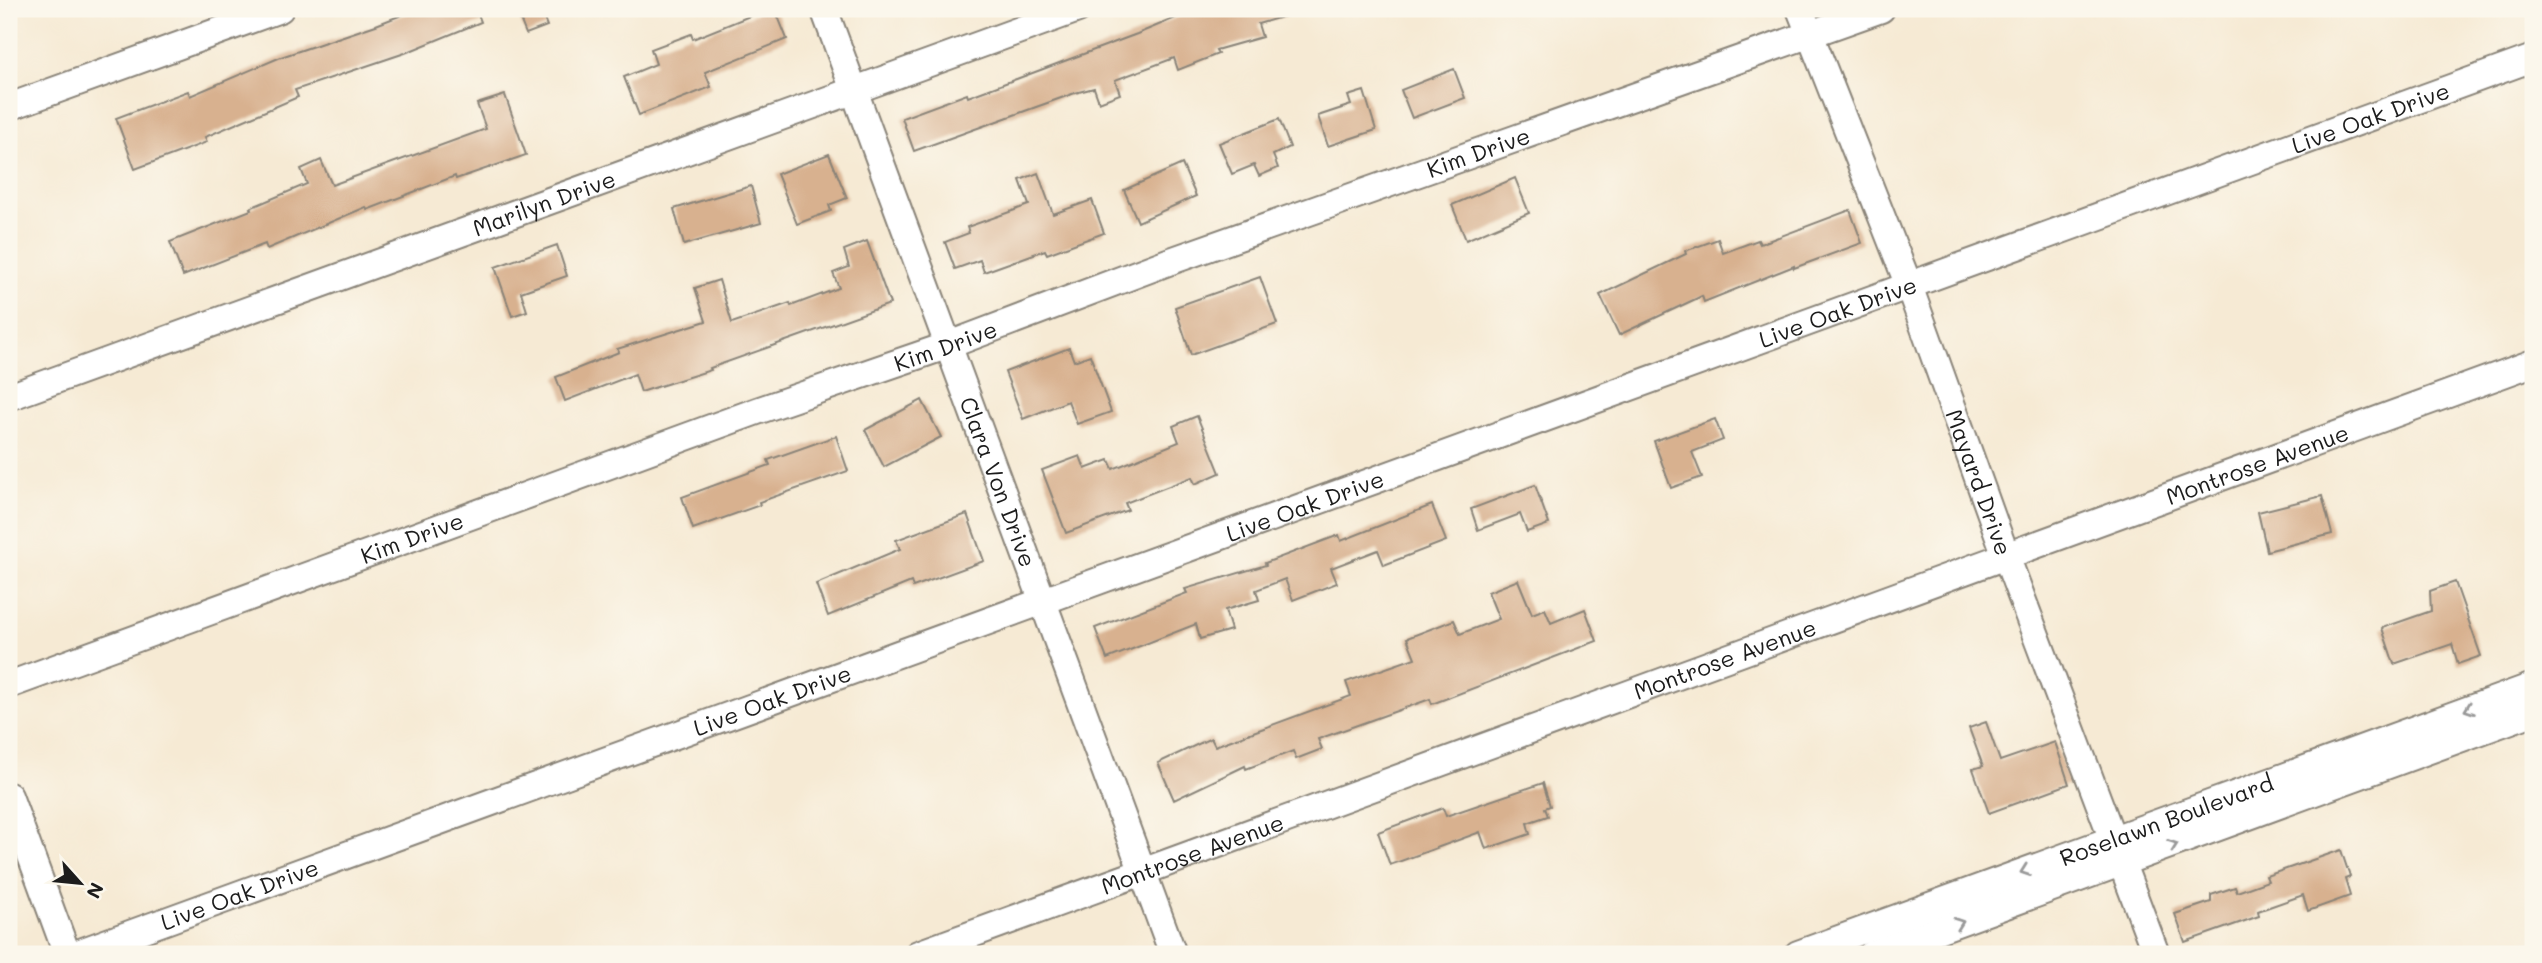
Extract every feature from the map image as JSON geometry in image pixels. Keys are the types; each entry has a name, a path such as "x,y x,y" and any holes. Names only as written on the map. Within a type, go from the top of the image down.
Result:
{"street":[{"path":"9,107 280,9"},
{"name":"Clara Von Drive","path":"824,9 1173,954"},
{"name":"Marilyn Drive","path":"9,397 1078,9"},
{"name":"Mayard Drive","path":"1800,9 1909,286 2006,556 2156,954"},
{"name":"Kim Drive","path":"9,685 757,411 949,345 1168,262 1881,9"},
{"name":"Live Oak Drive","path":"75,954 2533,58"},
{"name":"Montrose Avenue","path":"918,954 2533,363"},
{"name":"Roselawn Boulevard","path":"2371,759 2533,686"},
{"name":"Roselawn Boulevard","path":"1798,954 1893,933 2371,759 2533,712"},
{"path":"9,796 67,954"},
{"name":"Roselawn Boulevard","path":"1872,954 1893,933"}],"building":[{"path":"417,9 476,9 481,22 405,53 295,90 298,97 205,137 207,142 135,169 116,118 188,91 190,96 281,57"},
{"path":"516,9 540,9 547,26 526,34"},
{"path":"767,9 775,9 787,39 705,72 711,87 639,115 624,77 656,64 651,49 691,34 693,39"},
{"path":"1197,9 1294,9 1295,13 1258,24 1262,37 1216,50 1218,54 1178,70 1174,58 1115,80 1120,94 1099,102 1094,88 1075,93 914,151 902,118 967,94 968,97"},
{"path":"1454,69 1465,98 1412,118 1401,90"},
{"path":"1364,91 1376,130 1328,146 1318,116 1351,105 1348,96"},
{"path":"505,95 526,155 456,179 455,176 367,210 366,207 267,249 265,244 183,276 170,242 251,210 250,208 307,184 301,169 321,160 332,185 486,129 477,104"},
{"path":"1279,119 1290,147 1273,155 1278,168 1259,176 1254,165 1232,174 1219,143"},
{"path":"829,154 847,198 829,205 831,211 797,224 777,174"},
{"path":"1182,164 1196,196 1138,222 1124,190"},
{"path":"1038,173 1053,214 1092,200 1104,233 1047,254 1045,250 984,272 980,260 955,269 945,242 969,233 967,227 1029,205 1020,180"},
{"path":"1515,178 1529,213 1466,240 1452,205"},
{"path":"751,186 761,223 684,245 674,209"},
{"path":"1850,210 1862,243 1794,266 1704,302 1702,296 1619,335 1600,295 1686,254 1685,251 1718,239 1723,253 1758,240 1760,244"},
{"path":"867,241 890,304 710,368 711,370 641,392 635,374 565,401 556,377 619,352 617,349 706,321 695,288 719,280 732,323 790,303 791,306 839,288 833,273 849,267 844,250"},
{"path":"557,245 567,276 521,292 527,311 512,316 495,267"},
{"path":"1260,277 1277,324 1191,355 1175,307"},
{"path":"1069,348 1074,361 1090,355 1111,412 1077,424 1068,401 1023,419 1005,372"},
{"path":"922,400 941,437 884,467 865,430"},
{"path":"1197,416 1220,473 1195,484 1192,477 1125,503 1128,510 1066,533 1042,470 1080,456 1085,469 1109,460 1113,469 1179,442 1173,426"},
{"path":"1715,419 1723,440 1692,452 1702,477 1671,488 1654,441"},
{"path":"836,436 848,471 759,502 760,505 693,529 682,497 770,465 768,460"},
{"path":"1535,485 1549,524 1527,532 1520,514 1478,530 1471,509"},
{"path":"2322,496 2332,534 2267,551 2258,512"},
{"path":"1432,505 1446,541 1384,565 1378,550 1331,568 1337,583 1293,600 1285,579 1256,590 1259,600 1225,610 1231,630 1200,639 1196,624 1107,659 1095,628 1187,593 1185,589 1266,565 1265,563 1339,535 1341,541"},
{"path":"967,514 984,561 913,587 911,582 828,616 816,584 900,549 896,540"},
{"path":"1518,580 1532,614 1545,609 1551,623 1585,609 1597,641 1432,704 1430,699 1318,739 1322,749 1296,759 1293,751 1246,769 1245,766 1174,800 1158,763 1211,738 1215,746 1351,696 1346,682 1415,658 1407,638 1454,620 1460,634 1499,619 1488,592"},
{"path":"2455,582 2481,656 2458,664 2452,644 2394,664 2382,628 2431,611 2430,591"},
{"path":"1986,722 2000,761 2055,742 2069,784 1989,813 1973,769 1983,766 1969,728"},
{"path":"1543,783 1550,806 1545,808 1548,816 1527,823 1530,834 1486,849 1480,832 1390,865 1378,832 1443,808 1446,816"},
{"path":"2341,850 2350,877 2345,879 2350,896 2308,911 2303,895 2258,911 2259,916 2185,942 2175,914 2211,902 2211,895 2235,887 2237,892 2268,881 2266,876"}]}
